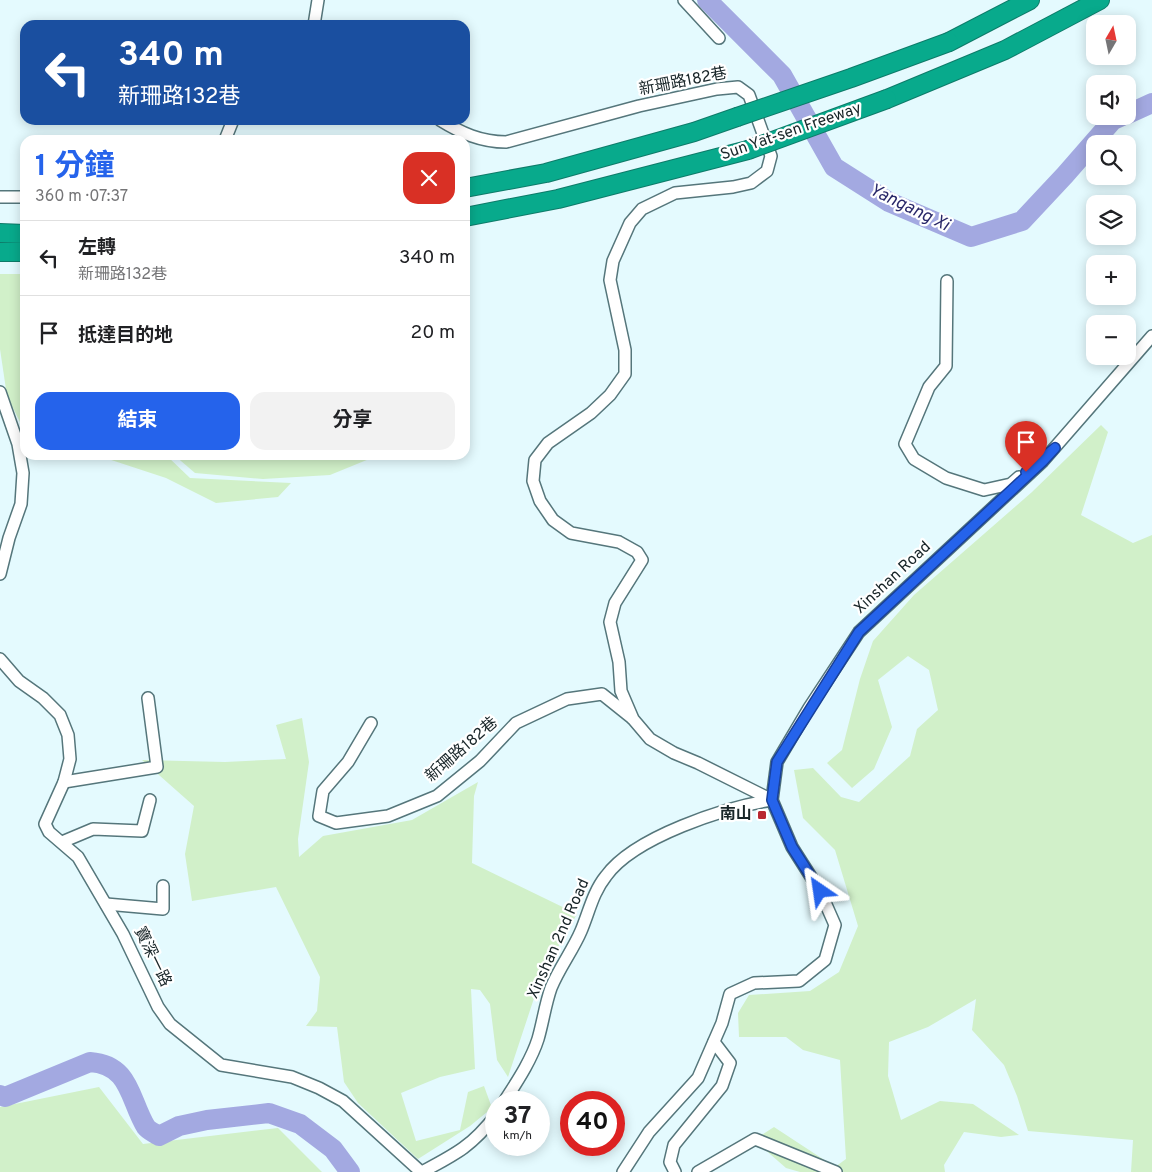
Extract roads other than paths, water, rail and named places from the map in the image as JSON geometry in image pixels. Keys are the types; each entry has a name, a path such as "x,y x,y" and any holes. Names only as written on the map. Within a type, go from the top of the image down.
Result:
{"highway":[{"name":"Sun Yat-sen Freeway","path":"470,187 546,173 694,132 949,42 1030,0"},
{"name":"Sun Yat-sen Freeway","path":"470,216 558,199 748,150 887,99 1005,50 1100,0"},
{"path":"0,233 20,234"},
{"path":"0,252 20,252"}],"street":[{"path":"315,20 318,0"},
{"path":"684,0 719,38"},
{"name":"新珊路182巷","path":"470,136 490,142 506,142 639,106 717,89 738,87 749,95 771,156 767,171 751,183 676,194 642,209 630,224 613,261 610,280 625,350 625,374 610,395 583,419 548,444 536,460 533,481 540,501 553,520 571,533 619,542 636,552 642,560 615,604 610,622 619,662 621,691 633,719"},
{"name":"新珊路182巷","path":"449,125 466,135"},
{"path":"0,198 20,197"},
{"path":"947,281 946,366 929,387 905,444 914,459 946,478 984,490 1011,484 1055,448"},
{"name":"Xinshan Road","path":"772,800 777,762 859,632 1043,461 1152,336"},
{"path":"0,392 18,444 20,456"},
{"path":"0,574 9,538 21,504 23,473 21,460"},
{"name":"寶深一路","path":"0,660 19,681 43,698 60,715 68,735 70,759 64,782 45,824 49,832 78,857 142,969 158,1007 170,1024 221,1066 292,1077 319,1088 343,1102 422,1172"},
{"name":"新珊路182巷","path":"371,723 348,762 323,791 319,816 336,823 388,816 437,796 480,761 516,723 567,699 602,694 633,719 650,739 674,753 772,800"},
{"path":"64,782 157,766 148,698"},
{"path":"62,842 93,829 142,832 150,800"},
{"path":"623,1172 649,1132 698,1078 722,1023 730,994 754,983 799,980 825,960 834,925 820,891 792,847 772,800"},
{"name":"Xinshan 2nd Road","path":"511,1091 529,1060 538,1039 543,1013 552,986 582,930 591,902 606,875 624,857 646,843 723,810 743,804 772,800"},
{"path":"106,904 163,909 163,886"},
{"path":"675,1172 670,1162 674,1145 722,1086 730,1063 714,1042"},
{"path":"422,1172 464,1149 485,1129"},
{"path":"698,1172 755,1139 836,1172"}],"waterway":[{"name":"Yangang Xi","path":"707,0 782,75 834,167 889,202 971,237 1022,221 1109,125"},
{"name":"Yangang Xi","path":"1136,110 1152,103"},
{"path":"0,1095 5,1097 90,1062 114,1069 127,1085 146,1127 159,1136 179,1126 207,1120 269,1113 300,1124 333,1149 350,1172"}],"place":[{"name":"南山","path":"762,815"}]}
